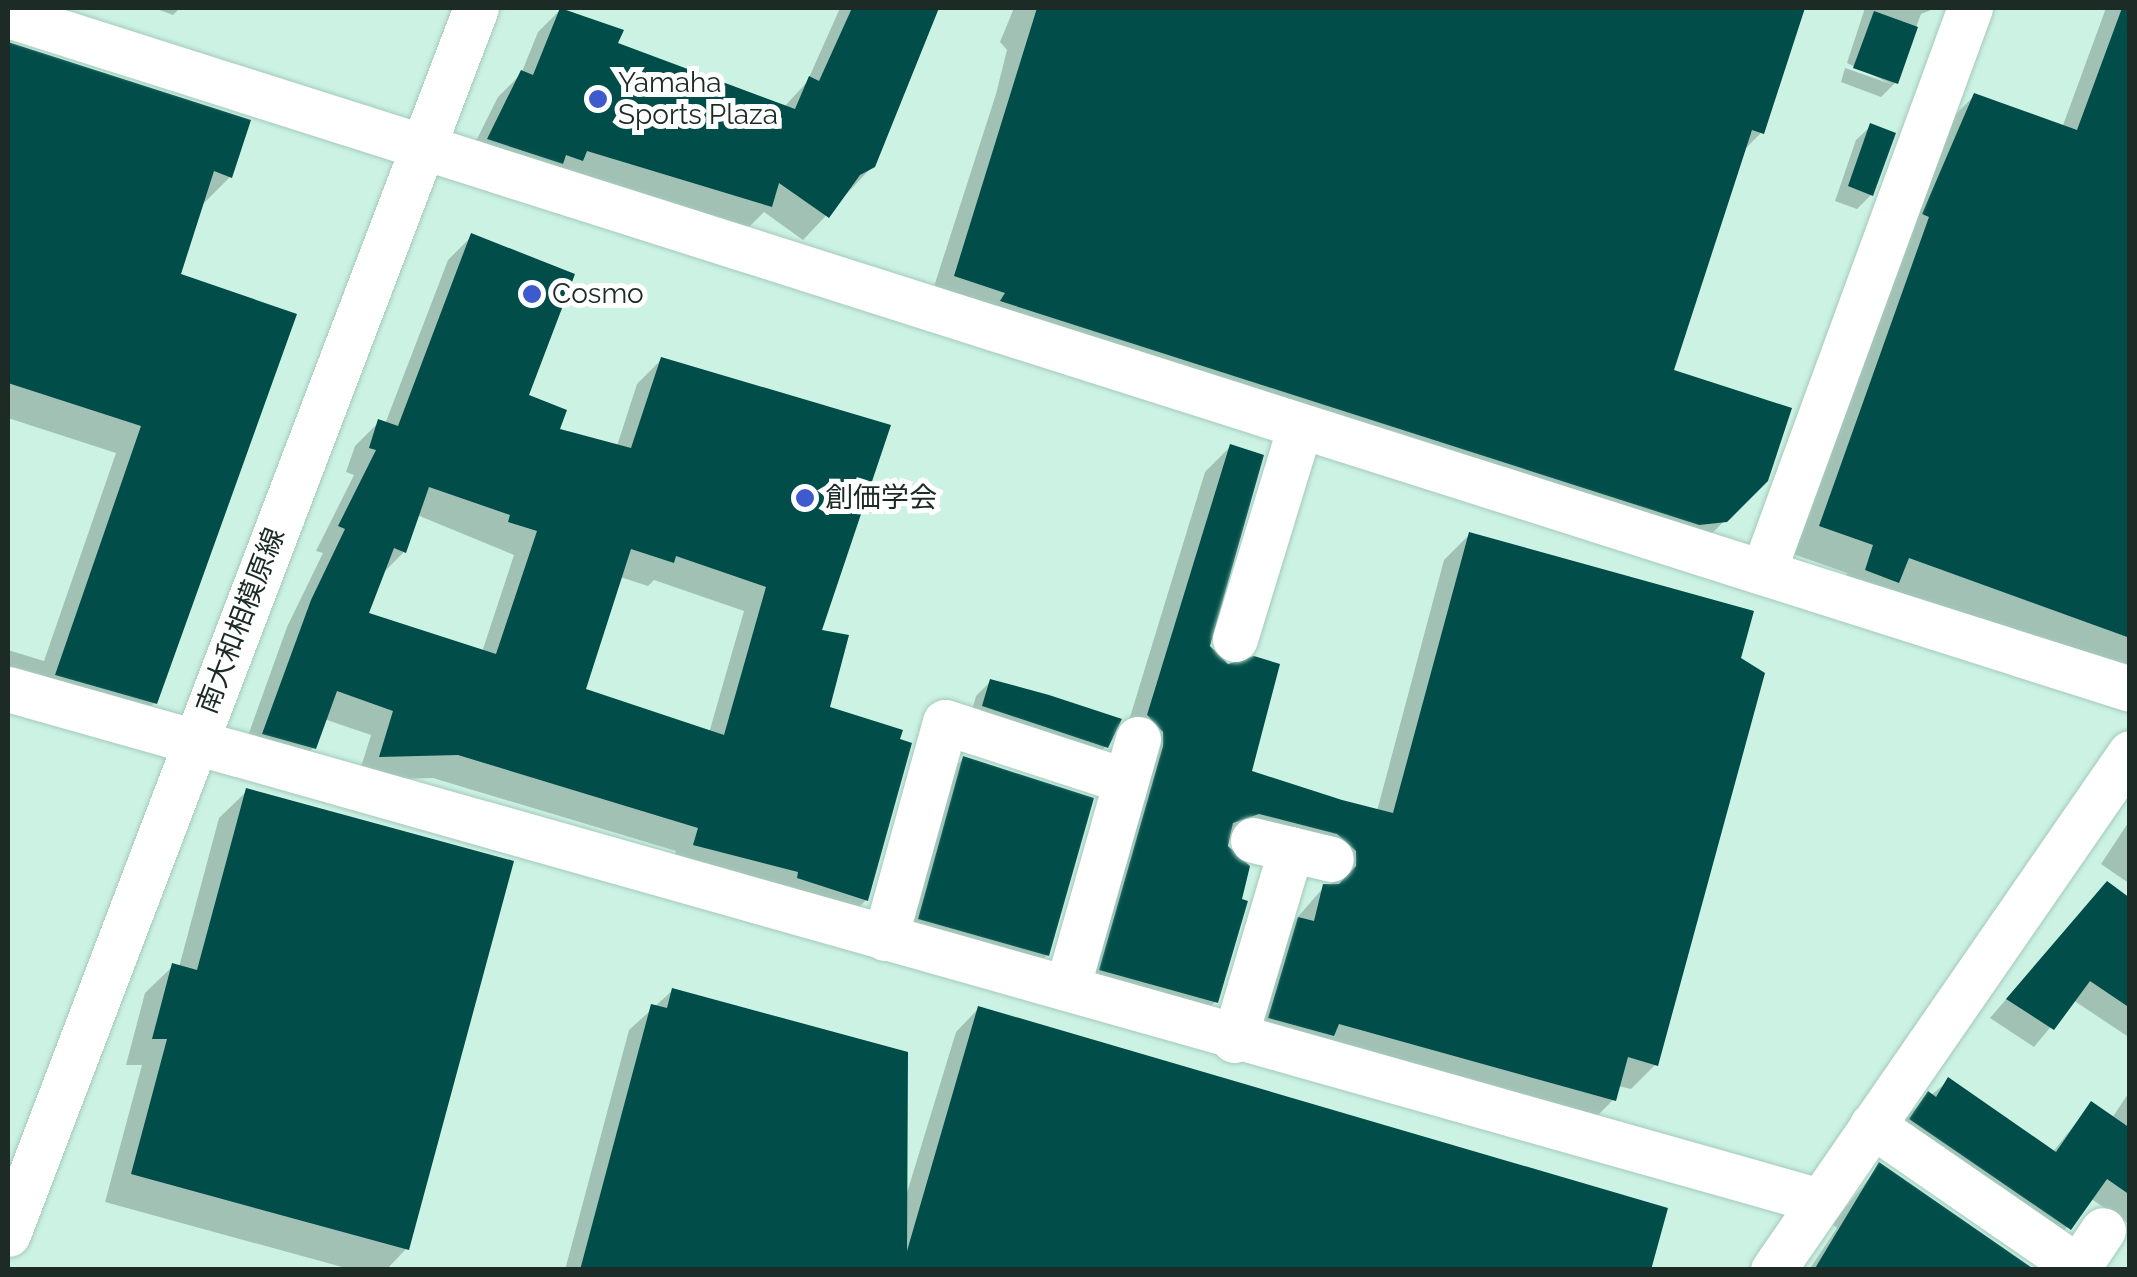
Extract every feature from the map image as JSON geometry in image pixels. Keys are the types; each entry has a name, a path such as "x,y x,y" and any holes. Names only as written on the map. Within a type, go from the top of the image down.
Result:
{"street":[{"name":"南大和相模原線","path":"8,1234 476,8"},
{"path":"1762,572 1970,8"},
{"path":"8,15 2130,689"},
{"path":"1235,640 1300,427"},
{"path":"8,689 193,746 1820,1201"},
{"path":"885,938 945,722 1131,760 1066,988"},
{"path":"1773,1270 2130,754"},
{"path":"1234,1040 1292,849"},
{"path":"1872,1126 2077,1268 2103,1230"}],"building":[{"path":"560,8 624,30 618,43 795,109 809,76 819,81 852,8 939,8 875,167 860,175 829,218 779,183 772,207 587,151 583,161 566,155 563,164 487,139 521,70 533,75"},
{"path":"1037,8 1805,8 1764,134 1752,130 1674,370 1792,408 1768,481 1727,522 1699,525 1000,301 1005,293 954,276"},
{"path":"2122,8 2130,8 2130,638 1909,558 1899,583 1865,570 1873,545 1819,526 1929,217 1922,214 1974,93 2077,130"},
{"path":"1874,11 1918,27 1898,84 1853,68"},
{"path":"8,42 251,120 232,178 214,171 181,274 297,314 157,704 55,675 141,426 8,383"},
{"path":"1870,123 1896,133 1873,196 1848,186"},
{"path":"471,233 575,274 529,395 567,410 560,429 631,448 661,357 891,425 822,630 849,635 830,707 903,730 900,739 912,743 868,901 797,878 798,872 693,845 698,828 458,755 379,757 393,711 337,691 316,749 262,734 311,600 345,529 338,526 376,450 369,448 378,419 398,426","holes":["429,487 510,515 508,522 537,531 496,654 369,613 394,548 406,553","631,549 674,563 676,556 766,587 724,735 586,689"]},
{"path":"1230,444 1264,455 1210,646 1228,664 1254,656 1280,664 1252,771 1342,800 1393,813 1469,532 1754,611 1741,658 1765,673 1658,1066 1628,1057 1616,1101 1339,1024 1334,1036 1268,1018 1298,917 1314,921 1323,884 1339,884 1356,866 1356,851 1337,834 1259,814 1233,823 1228,846 1250,866 1242,899 1248,901 1218,1003 1099,970 1163,746 1163,732 1147,715"},
{"path":"990,679 1122,719 1108,748 982,706"},
{"path":"963,756 1094,798 1049,956 918,919"},
{"path":"246,788 514,861 409,1250 131,1174 167,1039 152,1039 172,963 197,970"},
{"path":"2107,881 2130,898 2130,1008 2090,981 2054,1030 2006,999"},
{"path":"672,988 908,1052 907,1251 978,1006 1668,1208 1651,1270 580,1270 651,1004 667,1008"},
{"path":"1948,1077 2056,1152 2091,1101 2130,1128 2130,1195 2107,1179 2071,1230 1909,1119 1928,1091 1936,1097"},
{"path":"1879,1162 2035,1270 1814,1270"}],"place":[{"name":"Yamaha Sports Plaza","path":"598,99"},
{"name":"Cosmo","path":"532,294"},
{"name":"創価学会","path":"805,498"}]}
